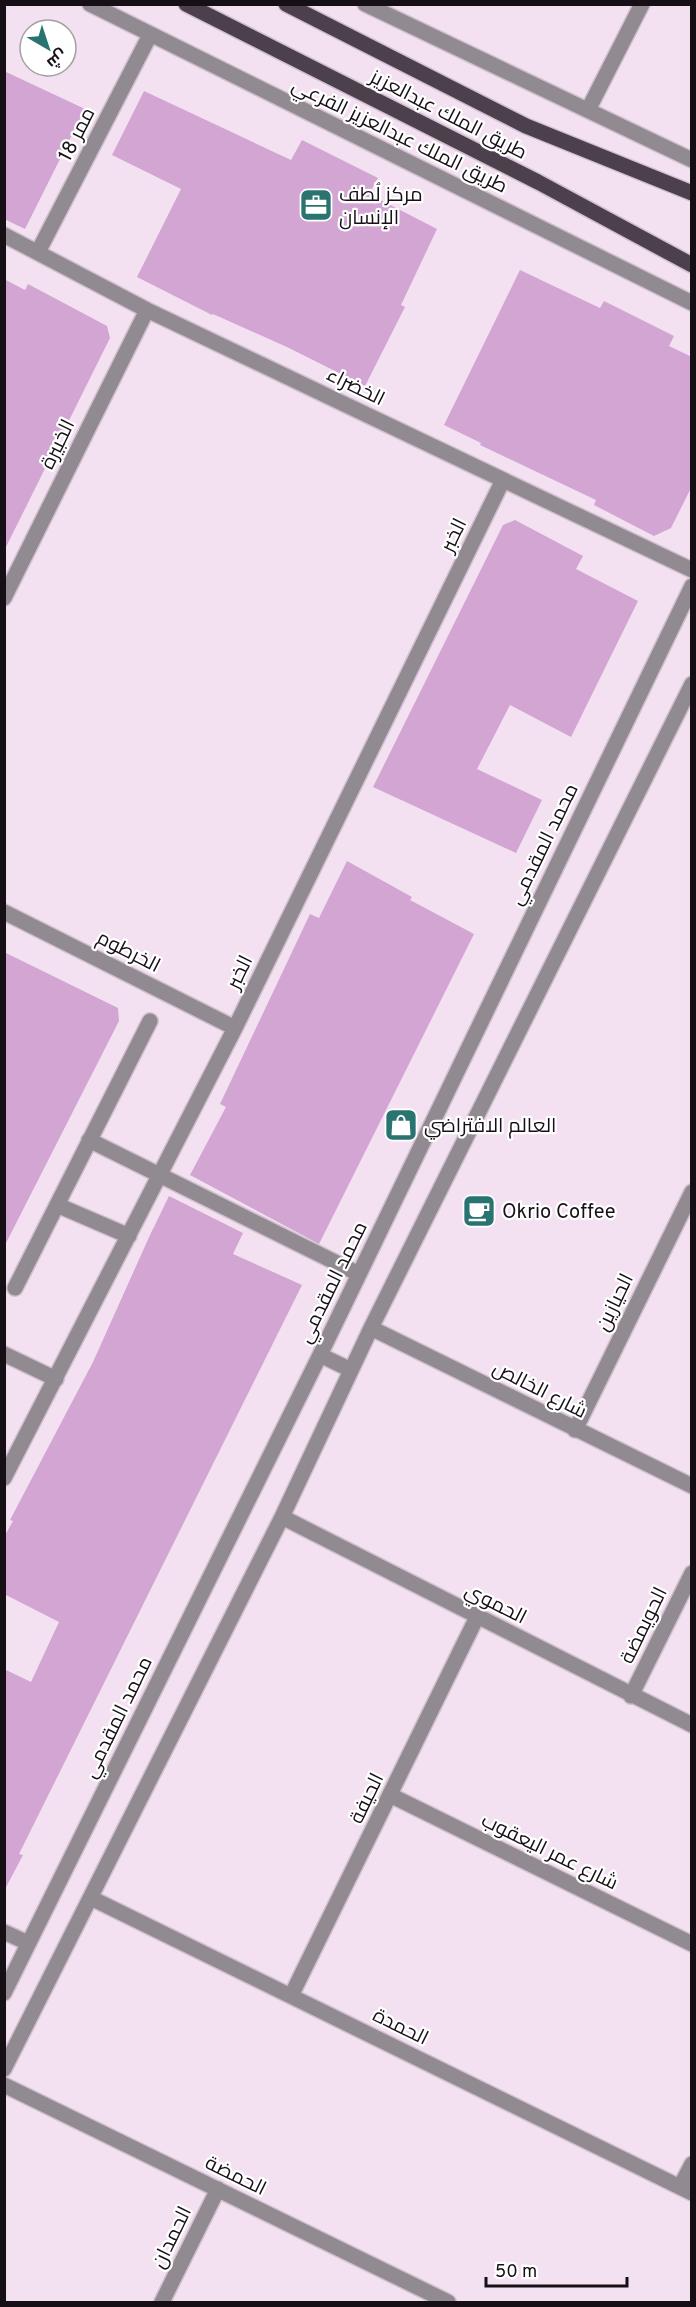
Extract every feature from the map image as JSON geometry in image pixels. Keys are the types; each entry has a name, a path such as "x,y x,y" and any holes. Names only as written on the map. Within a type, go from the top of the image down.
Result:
{"main road":[{"name":"طريق الملك عبدالعزيز","path":"186,4 538,182 692,265"},
{"name":"طريق الملك عبدالعزيز","path":"286,4 526,126 692,193"}],"street":[{"name":"طريق الملك عبدالعزيز الفرعي","path":"90,4 692,303"},
{"path":"365,4 692,160"},
{"path":"588,110 642,4"},
{"name":"ممر 18","path":"38,252 150,35"},
{"name":"الخضراء","path":"4,236 147,310 692,570"},
{"name":"الخبيرة","path":"4,598 147,310"},
{"name":"الخبر","path":"4,1478 235,1028 503,480"},
{"name":"محمد المقدمي","path":"4,1993 320,1355 692,586"},
{"path":"4,2069 282,1516 371,1328 692,684"},
{"name":"الخرطوم","path":"4,912 235,1028"},
{"path":"15,1288 150,1021"},
{"path":"89,1140 359,1274"},
{"name":"الحيازين","path":"575,1430 692,1192"},
{"path":"57,1206 129,1236"},
{"name":"شارع الخالص","path":"371,1328 692,1486"},
{"path":"4,1354 56,1379"},
{"path":"320,1355 351,1370"},
{"name":"الحموي","path":"282,1516 631,1696 692,1725"},
{"name":"الحويمضة","path":"631,1696 692,1573"},
{"name":"الحيفة","path":"291,1996 477,1617"},
{"name":"شارع عمر اليعقوب","path":"390,1796 692,1944"},
{"name":"الحمدة","path":"91,1898 686,2190"},
{"path":"4,1932 28,1943"},
{"name":"الحمضة","path":"4,2085 448,2302"},
{"path":"686,2190 692,2164"},
{"name":"الحمدان","path":"162,2302 218,2189"}],"building":[{"path":"4,71 85,109 25,229 4,219"},
{"path":"144,91 291,160 302,140 378,178 369,194 437,229 401,305 405,307 365,386 289,348 212,315 137,277 181,189 112,155"},
{"path":"520,270 600,308 604,301 674,336 669,346 692,357 692,486 671,528 654,536 594,505 596,500 480,445 481,443 444,425"},
{"path":"4,279 25,290 28,284 107,326 110,338 4,551"},
{"path":"515,520 583,556 576,569 638,601 571,737 510,705 477,769 542,800 516,853 373,787 503,525"},
{"path":"347,861 412,897 410,900 474,934 319,1244 190,1175 226,1107 220,1104 310,914 319,918"},
{"path":"4,952 118,1008 119,1021 4,1247"},
{"path":"169,1196 243,1233 233,1254 302,1285 19,1854 23,1855 4,1891 4,1669 31,1682 59,1622 4,1594 4,1537 13,1521 10,1520 93,1362"}],"place":[{"name":"مركز لُطف الإنسان","path":"316,205"},
{"name":"العالم الافتراضي","path":"401,1125"},
{"name":"Okrio Coffee","path":"479,1211"}]}
